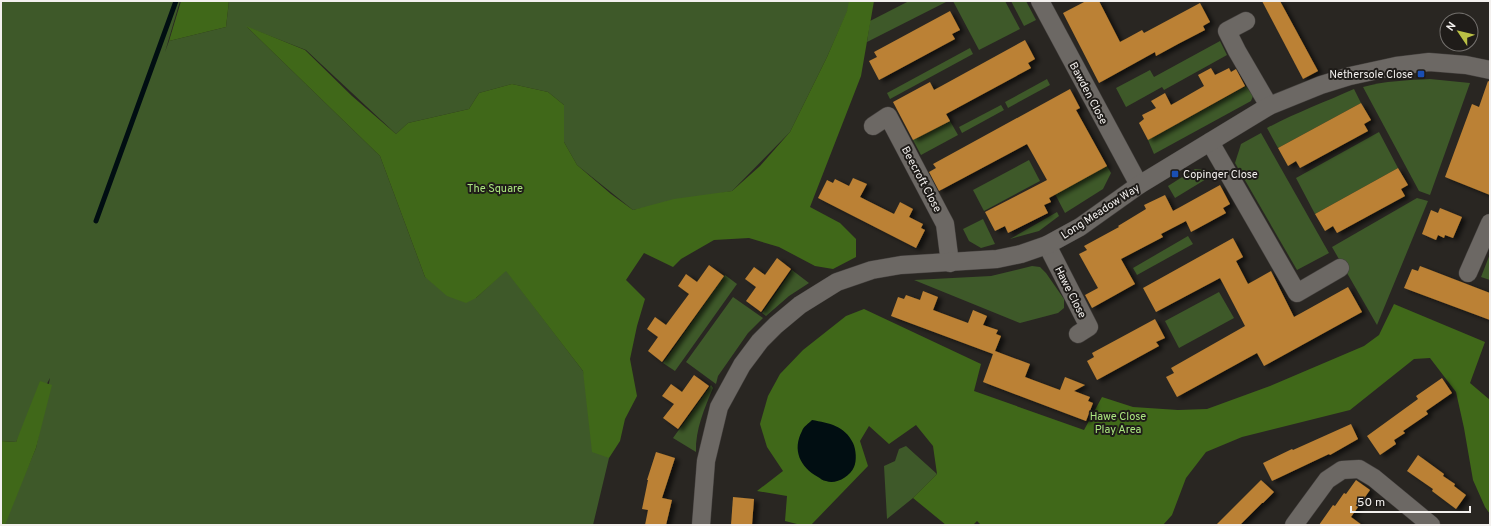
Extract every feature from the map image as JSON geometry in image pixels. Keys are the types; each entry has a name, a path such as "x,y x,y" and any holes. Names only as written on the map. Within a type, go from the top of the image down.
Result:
{"street":[{"name":"Bawden Close","path":"1040,1 1139,185"},
{"path":"1246,20 1227,31 1269,106"},
{"name":"Long Meadow Way","path":"701,525 706,461 719,406 742,365 760,341 800,305 837,282 872,270 894,266 997,259 1021,254 1047,245 1080,227 1139,185 1269,106 1321,84 1396,66 1429,62 1466,65 1490,70"},
{"name":"Beecroft Close","path":"873,126 888,116 945,224 950,263"},
{"path":"1210,142 1297,292 1340,268"},
{"path":"1468,273 1490,223"},
{"name":"Hawe Close","path":"1047,245 1089,327 1078,334"},
{"path":"1294,525 1327,480 1342,470 1359,470 1374,478 1431,525"}],"green space":[{"path":"1,1 180,1 165,52 169,41 226,27 229,1 852,1 827,57 790,132 732,191 633,210 577,165 564,142 564,105 548,92 512,84 479,93 469,109 408,123 396,134 306,50 247,27 380,156 425,277 476,298 506,270 583,371 609,458 593,525 3,525 36,448 50,378 16,442 1,441"},
{"path":"181,1 229,1 226,27 169,41"},
{"name":"The Square","path":"849,1 874,1 861,76 810,207 840,223 856,239 856,257 833,269 815,266 779,247 749,238 714,240 681,259 673,267 644,253 626,280 645,299 637,326 630,359 637,396 625,419 620,441 609,458 592,452 583,371 506,271 476,298 466,303 447,296 425,277 380,156 246,26 305,50 352,96 396,134 408,123 469,109 479,93 512,84 548,92 564,105 564,142 577,165 611,194 633,210 674,199 732,191 760,166 790,132 827,57 847,11"},
{"path":"909,1 946,2 867,42 870,21"},
{"path":"953,1 1005,1 1020,29 979,50"},
{"path":"1011,1 1026,1 1036,20 1024,26"},
{"path":"1220,41 1227,55 1164,90 1162,87 1126,107 1116,88 1150,70 1154,77"},
{"path":"970,48 973,54 890,99 887,93"},
{"path":"1047,79 1050,85 1008,108 1005,102"},
{"path":"1430,79 1470,83 1430,195 1419,191 1363,87 1404,80"},
{"path":"1246,86 1253,96 1251,101 1154,154 1148,140"},
{"path":"1354,89 1361,103 1278,148 1267,128 1299,112"},
{"path":"1001,105 1004,110 962,133 959,127"},
{"path":"950,121 958,135 921,155 913,140"},
{"path":"1379,132 1398,168 1315,214 1296,178"},
{"path":"1261,133 1329,253 1297,270 1235,163 1241,144"},
{"path":"1029,160 1040,181 984,211 973,190"},
{"path":"1107,166 1111,173 1103,189 1065,213 1055,194"},
{"path":"1195,169 1215,171 1216,173 1175,198 1168,186"},
{"path":"1417,198 1428,201 1377,325 1332,247"},
{"path":"1057,212 1059,216 1039,231 1010,239"},
{"path":"983,219 995,244 981,248 969,241 963,229"},
{"path":"1188,236 1193,244 1137,275 1133,268"},
{"path":"1490,254 1490,280 1481,277"},
{"path":"1032,266 1040,267 1046,273 1064,299 1064,308 1058,313 1020,323 914,280 991,276"},
{"path":"792,270 809,283 789,296 766,316 762,313"},
{"path":"725,275 737,284 675,371 663,363"},
{"path":"1219,292 1234,318 1179,348 1165,321"},
{"path":"733,297 763,318 748,333 718,376 716,384 686,362"},
{"name":"Hawe Close Play Area","path":"1394,304 1485,342 1470,383 1490,400 1490,514 1485,507 1473,480 1456,392 1430,358 1414,359 1350,410 1242,437 1206,452 1186,478 1172,515 1163,525 981,525 977,521 973,525 946,525 913,498 937,474 933,446 916,425 889,444 869,426 860,441 868,466 811,525 801,525 785,521 787,496 757,491 783,471 767,447 760,424 768,396 780,374 803,350 846,316 864,309 981,364 974,391 1084,430 1102,397 1133,407 1178,410 1207,409 1270,386 1364,346 1379,335"},
{"path":"40,381 52,385 36,448 5,525 1,525 1,441 16,442"},
{"path":"711,385 713,388 697,435 696,452 673,438"},
{"path":"906,446 937,474 913,498 887,519 884,466 895,461 899,449"}],"shaded area":[{"path":"812,420 836,426 850,437 855,448 856,462 852,471 846,477 834,482 823,480 812,473 802,463 798,451 799,438 804,428"}],"building":[{"path":"1086,1 1099,1 1120,42 1142,30 1144,33 1200,3 1210,22 1203,26 1205,30 1156,56 1155,52 1099,83 1063,13"},
{"path":"1262,1 1280,1 1318,71 1303,79"},
{"path":"950,11 960,30 952,34 955,39 879,80 869,61 877,57 874,52"},
{"path":"1025,40 1035,59 1028,63 1031,68 946,114 950,121 913,140 893,102 930,82 934,90"},
{"path":"1211,68 1215,75 1229,68 1231,72 1236,69 1245,86 1148,140 1139,123 1144,119 1142,115 1156,108 1151,101 1165,93 1171,105 1204,86 1198,75"},
{"path":"1488,81 1490,82 1490,195 1445,177 1472,104 1479,107"},
{"path":"1070,89 1080,108 1076,110 1107,166 1049,198 1051,202 1044,205 1048,213 1008,233 1005,226 995,231 985,212 1047,180 1027,144 939,191 929,172 936,168 933,164"},
{"path":"1361,103 1371,120 1364,124 1368,131 1300,168 1296,161 1288,166 1278,148"},
{"path":"1398,168 1408,185 1401,189 1405,196 1337,233 1333,226 1325,231 1315,214"},
{"path":"853,178 867,184 860,197 894,214 900,202 913,209 909,217 923,224 921,228 925,230 916,248 818,198 827,180 833,183 835,179 849,186"},
{"path":"1220,185 1230,204 1223,208 1226,213 1191,232 1186,221 1161,234 1163,237 1121,259 1135,284 1092,308 1085,295 1098,288 1079,254 1087,250 1084,246 1119,227 1118,226 1146,209 1144,205 1165,195 1173,211"},
{"path":"1440,208 1462,217 1453,238 1445,235 1444,238 1438,235 1436,240 1422,234 1431,210 1438,213"},
{"path":"1233,238 1243,257 1236,261 1248,284 1271,271 1294,317 1348,287 1362,312 1264,366 1257,353 1177,397 1166,377 1174,373 1171,368 1245,326 1220,278 1156,312 1143,288"},
{"path":"777,258 791,269 761,312 746,301 756,287 745,279 754,267 765,275"},
{"path":"709,265 724,276 662,362 648,351 658,337 647,329 655,317 666,325 689,294 678,286 686,274 697,282"},
{"path":"1420,266 1490,293 1490,320 1404,288 1412,269 1418,271"},
{"path":"923,291 938,297 933,310 968,323 973,310 987,316 983,325 998,330 996,334 1001,336 995,351 1030,364 1025,377 1060,390 1065,377 1085,385 1074,391 1090,397 1088,401 1093,403 1086,421 983,382 993,354 891,316 898,297 904,299 906,295 920,300"},
{"path":"1155,319 1165,338 1156,342 1159,346 1097,380 1087,361 1094,357 1092,353"},
{"path":"694,375 709,386 678,429 663,418 674,404 662,396 671,384 682,392"},
{"path":"1442,378 1452,393 1426,411 1428,414 1403,431 1405,433 1394,440 1396,444 1380,455 1367,436 1418,399 1416,396"},
{"path":"1351,424 1358,439 1330,455 1329,454 1272,481 1263,463"},
{"path":"656,452 675,458 662,498 672,500 666,525 645,525 648,510 642,509 647,480"},
{"path":"1418,455 1444,474 1443,476 1455,484 1454,486 1466,495 1456,509 1432,491 1433,489 1407,471"},
{"path":"1261,480 1274,492 1240,525 1216,525"},
{"path":"1356,480 1370,490 1351,517 1362,525 1319,525 1333,505 1335,506"},
{"path":"733,497 754,499 752,525 731,525"}],"waterway":[{"path":"96,221 176,1"}],"place":[{"name":"Nethersole Close","path":"1421,74"},
{"name":"Copinger Close","path":"1175,174"}]}
